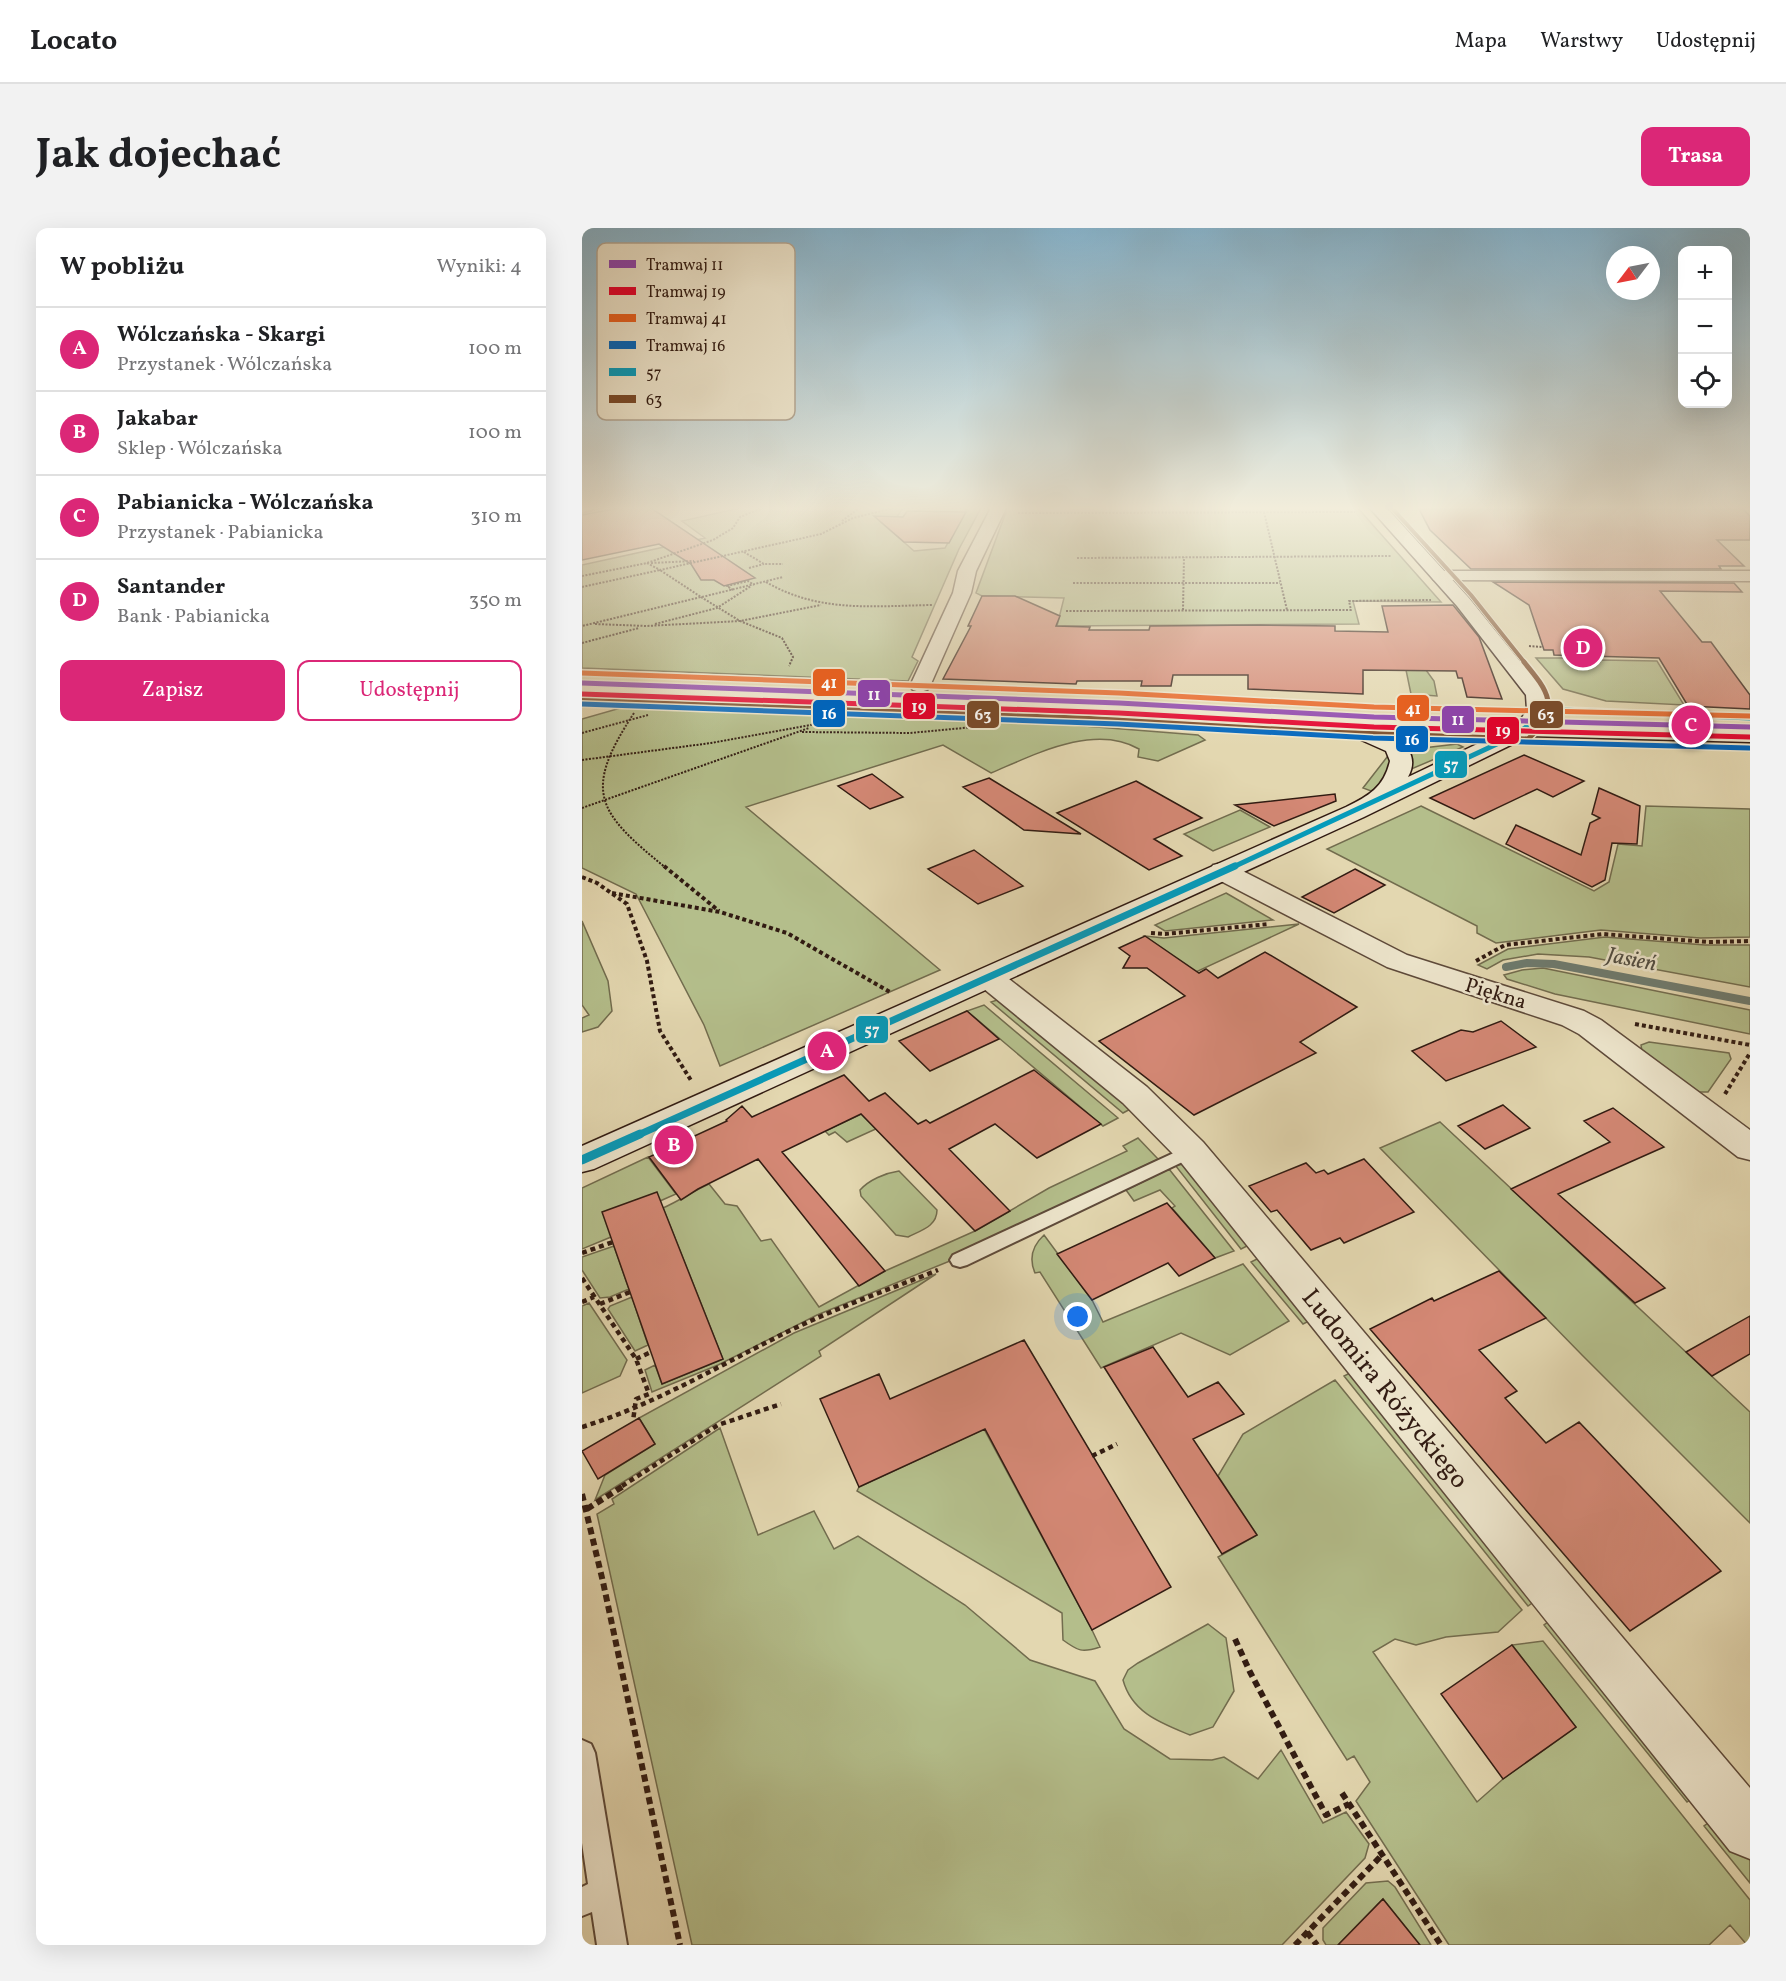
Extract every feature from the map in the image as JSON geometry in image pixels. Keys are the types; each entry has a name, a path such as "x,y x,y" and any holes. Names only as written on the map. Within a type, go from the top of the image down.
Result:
{"street":[{"path":"920,686 962,586"},
{"path":"582,1160 1354,812 1382,796 1523,730 1533,722 1539,709 1538,697 1448,586"},
{"path":"582,673 1303,700"},
{"path":"582,689 1092,709 1523,730 1750,735"},
{"path":"1494,708 1750,718"},
{"path":"1326,722 1376,736 1399,751 1403,763 1401,773 1382,796"},
{"name":"Piękna","path":"1222,871 1396,961 1560,1012 1590,1027 1750,1148"},
{"name":"Ludomira Różyckiego","path":"989,978 1135,1095 1191,1151 1750,1831"}],"lane":[{"path":"960,1260 1191,1151"},
{"path":"582,1754 593,1897 612,1945"}],"path":[{"path":"684,586 740,621 782,638 793,657 789,666"},
{"path":"727,586 734,590"},
{"path":"582,626 750,586"},
{"path":"582,643 717,608 751,586"},
{"path":"772,586 820,605"},
{"path":"1183,610 1184,586"},
{"path":"1281,586 1287,610"},
{"path":"1066,611 1351,610 1349,601 1436,600 1428,591"},
{"path":"582,622 646,626 740,621 820,605 956,605"},
{"path":"1532,646 1543,647"},
{"path":"617,729 638,710"},
{"path":"582,733 658,712"},
{"path":"582,760 784,731 835,720"},
{"path":"582,808 824,722"},
{"path":"784,731 887,733 976,727"},
{"path":"591,768 600,751"},
{"path":"592,798 600,811"},
{"path":"612,824 720,912"},
{"path":"582,877 597,883 627,904 647,961 660,1031 696,1087 710,1104"},
{"path":"612,893 720,912 787,933 872,980 898,998"},
{"path":"1144,932 1165,934 1270,924"},
{"path":"1470,964 1505,945 1603,934 1707,942 1750,941"},
{"path":"1590,1027 1621,1023 1673,1030 1750,1045"},
{"path":"1709,1117 1750,1053"},
{"path":"582,1253 613,1242"},
{"path":"582,1427 636,1406 716,1370 818,1317 960,1260"},
{"path":"582,1278 636,1359 649,1394 636,1399 633,1421"},
{"path":"599,1304 630,1292"},
{"path":"582,1302 594,1297"},
{"path":"636,1359 651,1352"},
{"path":"587,1509 718,1425 781,1404"},
{"path":"1092,1456 1117,1444"},
{"path":"582,1494 680,1945"},
{"path":"1235,1639 1250,1672 1326,1815 1349,1804"},
{"path":"1342,1793 1441,1945"},
{"path":"1295,1945 1382,1855"},
{"path":"1307,1932 1317,1945"}],"green space":[{"path":"582,586 943,586 912,657 918,661 908,681 582,668"},
{"path":"979,586 1427,586 1441,602 1353,601 1359,624 1057,626 1064,598 982,596 976,593"},
{"path":"1536,658 1572,658 1574,661 1600,662 1601,660 1657,661 1684,705 1606,701 1563,689"},
{"path":"1406,670 1426,670 1434,681 1437,696 1411,694"},
{"path":"645,701 1008,716 1021,721 1198,735 1205,740 1158,761 1138,757 1139,749 1121,742 1103,739 1084,740 1064,744 991,773 943,745 746,807 940,970 720,1066 704,1025 636,894 582,868 582,719"},
{"path":"1095,714 1344,734 1374,741 1094,717"},
{"path":"1457,744 1463,747 1409,770 1406,750"},
{"path":"1391,752 1393,760 1383,782 1371,791 1363,788"},
{"path":"1421,806 1594,891 1609,882 1618,844 1642,846 1646,806 1750,809 1750,937 1700,938 1601,930 1496,943 1477,933 1477,926 1327,849"},
{"path":"1240,810 1270,827 1213,851 1184,834"},
{"path":"1226,893 1273,920 1165,931 1155,925"},
{"path":"582,921 608,981 612,1011 598,1027 582,1032 582,1018 589,1015 582,1005"},
{"path":"1299,924 1196,972 1145,936 1164,938"},
{"path":"1605,937 1705,945 1750,945 1750,987 1589,957 1538,954 1503,960 1487,969 1478,965 1508,949"},
{"path":"1543,968 1750,1010 1750,1034 1555,994 1507,979 1504,975"},
{"path":"1003,998 1134,1107 1123,1113 991,1002"},
{"path":"984,1005 1118,1118 1103,1126 967,1011"},
{"path":"1649,1042 1729,1053 1731,1059 1708,1092 1699,1092 1642,1051 1641,1045"},
{"path":"876,1107 889,1123 847,1142 835,1132 829,1135 825,1131"},
{"path":"1440,1122 1750,1412 1750,1523 1380,1148"},
{"path":"1138,1138 1158,1159 972,1252 817,1315 718,1365 652,1392 645,1370 655,1365 662,1384 723,1359 663,1208 697,1190 709,1184 725,1204 737,1206 761,1241 771,1239 819,1307 885,1271 975,1231 1049,1188 1127,1151 1123,1146"},
{"path":"648,1157 676,1194 660,1201 611,1237 582,1249 582,1188"},
{"path":"1188,1164 1253,1243 1241,1249 1175,1165"},
{"path":"1169,1169 1234,1251 1215,1258 1172,1208 1175,1206 1160,1190 1134,1201 1126,1190"},
{"path":"899,1171 937,1210 932,1224 908,1237 896,1235 861,1196 860,1190 868,1183 888,1173"},
{"path":"1044,1235 1092,1300 1103,1322 1243,1264 1289,1321 1230,1355 1181,1333 1101,1368 1040,1272 1035,1273 1032,1263 1033,1253"},
{"path":"614,1246 629,1289 610,1297 600,1298 582,1270 582,1257"},
{"path":"1263,1256 1315,1318 1303,1324 1251,1262"},
{"path":"936,1274 819,1351 821,1356 595,1500 605,1475 655,1444 639,1418 794,1333"},
{"path":"632,1297 648,1345 635,1351 608,1309"},
{"path":"589,1303 627,1360 620,1376 582,1393 582,1306"},
{"path":"1360,1368 1542,1596 1528,1606 1344,1376"},
{"path":"1335,1380 1522,1610 1498,1632 1446,1637 1416,1645 1395,1639 1373,1652 1477,1802 1503,1779 1576,1727 1512,1645 1543,1641 1750,1900 1750,1945 1747,1945 1730,1925 1709,1945 1449,1945 1356,1801 1370,1782 1354,1756 1347,1760 1218,1557 1257,1535 1218,1476 1243,1434"},
{"path":"720,1428 758,1535 814,1511 834,1549 858,1536 965,1605 1030,1660 1095,1681 1124,1729 1170,1759 1212,1760 1224,1757 1258,1779 1281,1750 1323,1823 1346,1812 1369,1844 1365,1858 1282,1945 692,1945 597,1514 614,1504 612,1499"},
{"path":"984,1429 1100,1647 1080,1650 1073,1647 1063,1640 1062,1613 857,1491 859,1487"},
{"path":"1556,1616 1702,1792 1687,1802 1544,1625"},
{"path":"1208,1624 1226,1638 1234,1691 1213,1727 1190,1735 1158,1721 1141,1709 1133,1701 1123,1680 1128,1670 1138,1663"},
{"path":"1721,1814 1750,1851 1750,1883 1704,1826"},
{"path":"1388,1881 1395,1887 1431,1945 1420,1945 1383,1899 1338,1945 1326,1945 1323,1940 1323,1928 1366,1883"}],"building":[{"path":"1499,586 1737,586 1742,592 1660,591 1702,642 1711,642 1750,695 1750,709 1688,706 1659,658 1554,655 1553,650 1544,650 1529,605"},
{"path":"982,596 1015,596 1060,616 1056,626 1090,627 1089,630 1149,630 1150,626 1260,625 1335,626 1335,631 1388,632 1382,606 1453,605 1479,637 1502,699 1467,697 1462,678 1458,678 1456,671 1363,670 1363,694 1248,689 1248,675 1173,675 1171,686 1141,686 1142,681 1077,681 1076,684 943,679 971,626 968,626"},
{"path":"1524,755 1584,781 1553,797 1537,789 1474,819 1430,798"},
{"path":"872,774 903,797 870,809 838,786"},
{"path":"989,778 1081,834 1024,830 963,787"},
{"path":"1136,781 1202,818 1154,839 1182,856 1149,870 1057,813"},
{"path":"1599,788 1640,806 1637,844 1612,843 1605,880 1592,887 1506,844 1516,825 1581,855 1590,823 1600,818 1592,814"},
{"path":"1335,794 1336,801 1274,826 1235,805"},
{"path":"974,850 1023,886 978,904 928,869"},
{"path":"1355,869 1385,885 1334,913 1302,897"},
{"path":"1145,936 1199,973 1206,969 1218,978 1265,952 1357,1007 1300,1042 1316,1053 1194,1115 1099,1041 1185,996 1147,968 1123,968 1130,956 1119,948"},
{"path":"967,1011 999,1039 930,1071 899,1041"},
{"path":"1501,1021 1536,1047 1446,1081 1412,1051 1461,1030 1473,1032"},
{"path":"1034,1070 1101,1124 1037,1158 995,1124 949,1149 1010,1211 975,1231 861,1114 782,1152 885,1271 859,1286 758,1159 681,1200 649,1157 727,1121 742,1106 752,1117 844,1075 869,1101 885,1093 918,1124 926,1120 930,1123"},
{"path":"1503,1105 1530,1128 1485,1149 1458,1126"},
{"path":"1613,1108 1664,1147 1558,1194 1665,1288 1635,1303 1511,1189 1610,1142 1584,1121"},
{"path":"1364,1159 1414,1212 1344,1243 1340,1238 1311,1250 1277,1210 1271,1212 1249,1186 1306,1163 1316,1173 1324,1170 1328,1174"},
{"path":"657,1192 723,1359 662,1384 602,1212"},
{"path":"1167,1203 1215,1258 1179,1276 1168,1263 1092,1300 1057,1254"},
{"path":"1499,1271 1546,1318 1479,1350 1517,1391 1505,1398 1546,1443 1579,1422 1721,1571 1630,1631 1370,1329 1432,1298 1434,1301"},
{"path":"1750,1316 1750,1354 1712,1376 1686,1352"},
{"path":"1024,1340 1171,1587 1092,1630 985,1429 859,1487 820,1399 879,1374 890,1399"},
{"path":"1153,1347 1188,1397 1218,1382 1244,1414 1193,1439 1257,1535 1222,1554 1104,1367"},
{"path":"639,1418 655,1444 598,1479 582,1451"},
{"path":"1512,1645 1576,1727 1503,1779 1441,1694"},
{"path":"1383,1899 1420,1945 1338,1945"}],"waterway":[{"name":"Jasień","path":"1506,967 1527,963 1554,964 1750,1001"}],"tram line":[{"name":"41","path":"582,673 1119,693 1374,707 1750,716"},
{"name":"11","path":"582,683 1119,703 1374,717 1750,727"},
{"name":"19","path":"582,694 1119,713 1374,727 1750,737"},
{"name":"16","path":"582,704 1118,724 1373,738 1749,748"}],"transit line":[{"name":"63","path":"582,700 1080,718 1326,732 1528,739 1539,728 1546,716 1548,703 1545,688 1463,586"},
{"name":"57","path":"582,1160 1355,812 1382,796 1514,736 1533,722 1539,709 1750,718"}],"place":[{"name":"Santander","path":"1583,648"},
{"name":"Pabianicka - Wólczańska","path":"1691,725"},
{"name":"Wólczańska - Skargi","path":"827,1051"},
{"name":"Jakabar","path":"674,1145"}]}
